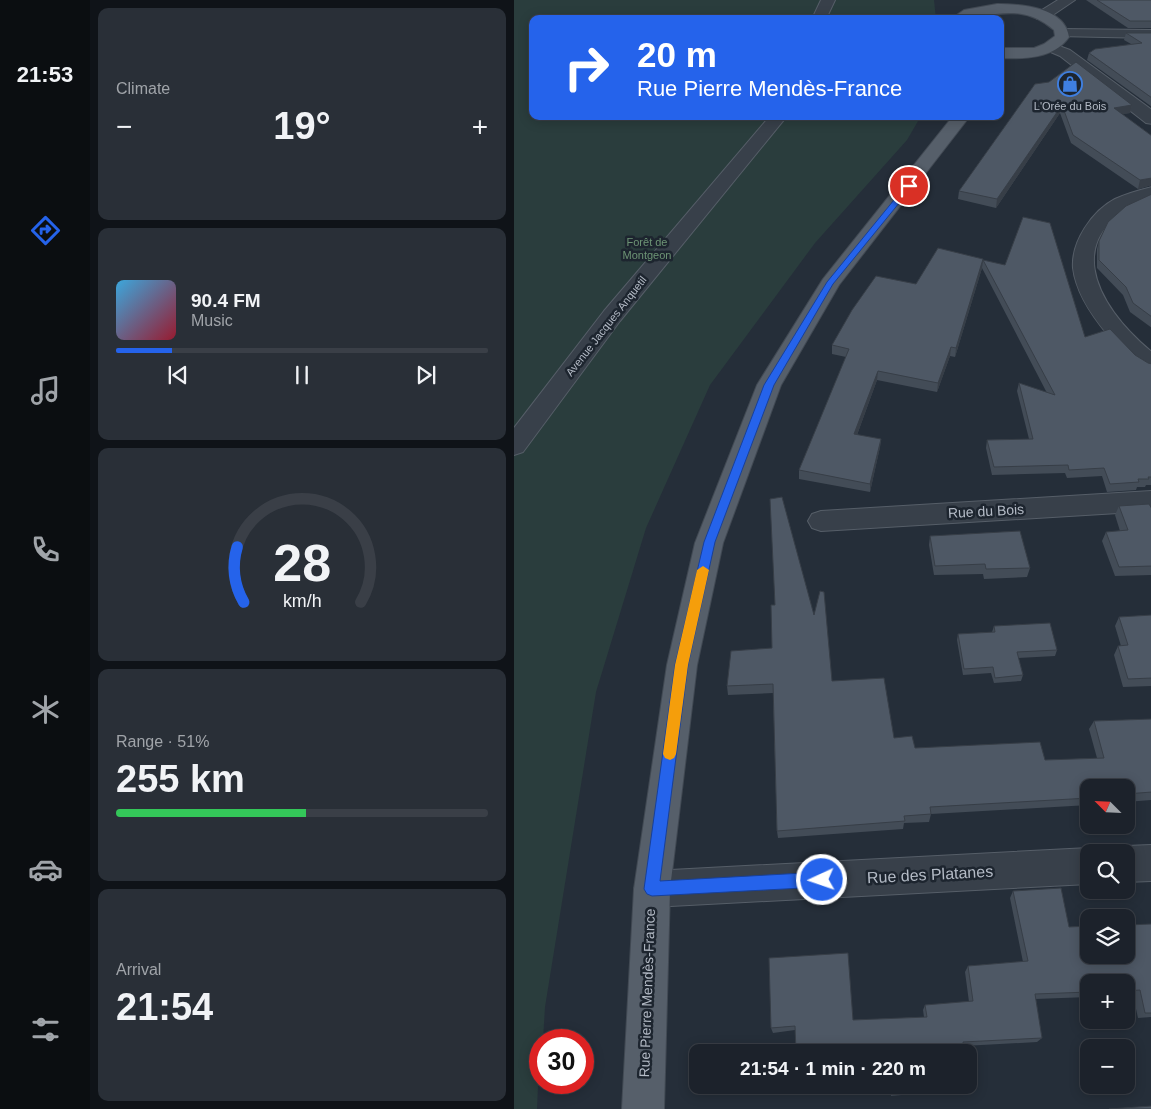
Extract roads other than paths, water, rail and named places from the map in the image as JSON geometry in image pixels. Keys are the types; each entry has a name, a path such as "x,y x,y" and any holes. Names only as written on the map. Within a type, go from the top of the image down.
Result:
{"main road":[{"path":"990,0 1002,8"},
{"path":"966,10 1002,8 1024,11 1042,16 1056,24 1062,33 1062,38 1051,47 1034,52 1005,53"},
{"name":"Rue Pierre Mendès-France","path":"642,1109 652,889 682,665 709,542 769,385 830,284 909,186 959,120"}],"street":[{"path":"821,15 828,0"},
{"path":"1042,16 1068,0"},
{"path":"1062,33 1151,34"},
{"path":"1051,47 1065,53 1151,119"},
{"name":"Avenue Jacques Anquetil","path":"514,446 612,316 776,120"},
{"path":"1151,192 1121,204 1102,218 1089,237 1082,260 1088,292 1102,314 1140,355 1151,364"},
{"name":"Rue du Bois","path":"821,520 1151,501"},
{"path":"1135,863 1151,862"},
{"name":"Rue des Platanes","path":"652,889 1080,866"}],"place":[{"name":"L'Orée du Bois","path":"1070,84"}],"park label":[{"name":"Forêt de Montgeon","path":"647,248"}]}
